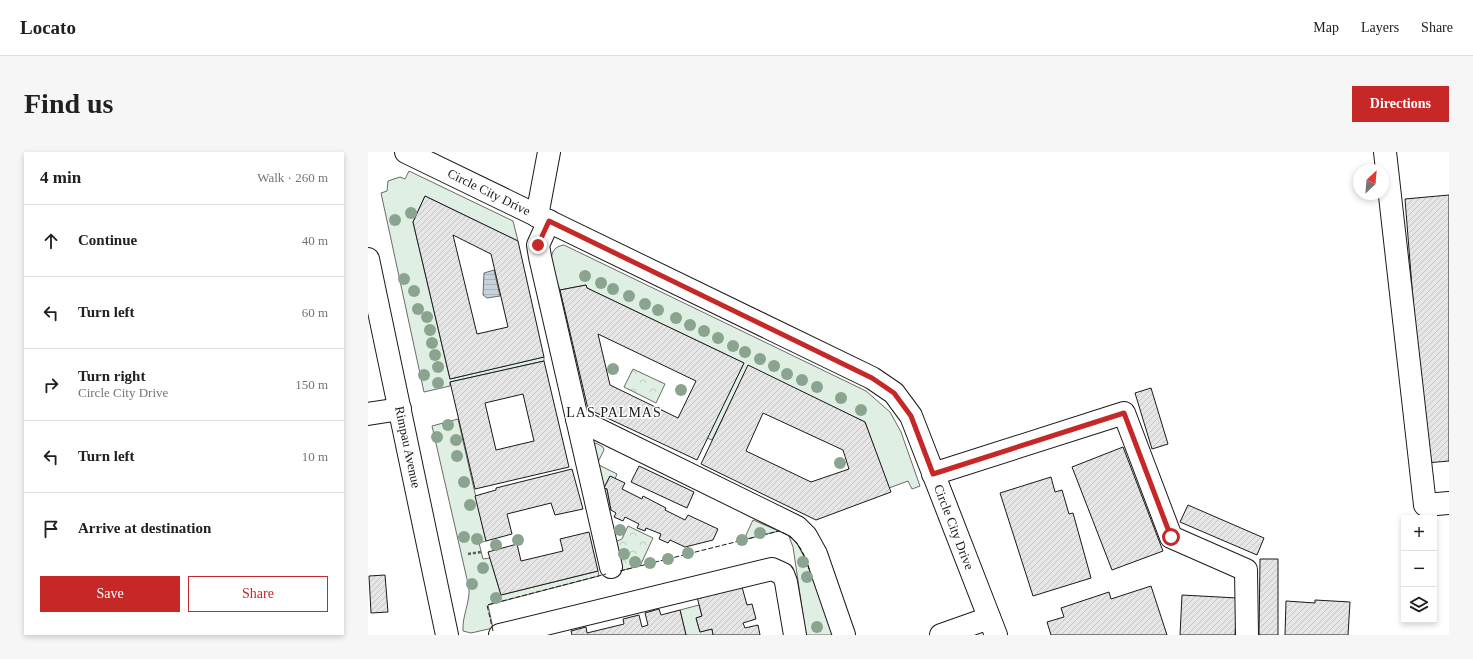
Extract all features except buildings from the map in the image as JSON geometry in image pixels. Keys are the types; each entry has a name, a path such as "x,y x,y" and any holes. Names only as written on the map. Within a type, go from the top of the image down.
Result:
{"street":[{"name":"Circle City Drive","path":"406,152 872,378 894,393 911,416 992,626"},
{"path":"549,152 543,218 538,245 611,567"},
{"path":"1384,152 1425,505 1449,502"},
{"name":"Rimpau Avenue","path":"368,259 447,635"},
{"path":"368,414 400,409"},
{"path":"933,474 1124,413 1171,537 1246,570 1247,635"},
{"path":"577,419 797,527 806,536 816,554 844,635"},
{"path":"500,635 772,568 783,574 786,582 795,635"},
{"path":"941,635 992,626"}],"path":[{"path":"468,554 481,552"}],"green space":[{"path":"409,171 513,221 518,241 425,196 413,222 450,379 544,357 544,361 450,382 450,386 424,392 381,193 387,191 388,181 400,177 405,179"},
{"path":"564,245 866,391 890,412 901,432 920,486 912,489 908,481 889,488 865,422 748,366 712,440 707,438 744,363 587,288 586,285 560,290 553,271 552,257 553,251 557,247"},
{"path":"633,369 665,384 656,403 624,387"},
{"path":"458,419 486,541 479,543 483,559 490,558 501,595 598,571 599,576 488,605 493,628 471,633 463,631 469,588 432,426"},
{"path":"596,443 603,447 604,450 597,464 617,474 615,479 610,476 604,488 607,489 611,510 605,511 591,447"},
{"path":"753,520 779,531 747,539 746,535"},
{"path":"628,526 653,538 640,566 619,571 612,543 622,539"},
{"path":"788,534 802,548 833,635 806,635 793,547"},
{"path":"699,605 702,616 696,618 700,632 712,629 713,635 686,635 680,610"}],"shaded area":[{"path":"494,270 500,296 487,298 483,295 484,273"}],"fence":[{"path":"620,571 779,531 786,534 797,544 804,556 812,577"},
{"path":"493,631 487,605 606,574"}],"district":[{"name":"LAS PALMAS","path":"614,412"}],"route":[{"path":"538,245 549,221 872,378 894,393 911,416 933,474 1124,413 1171,537"}]}
